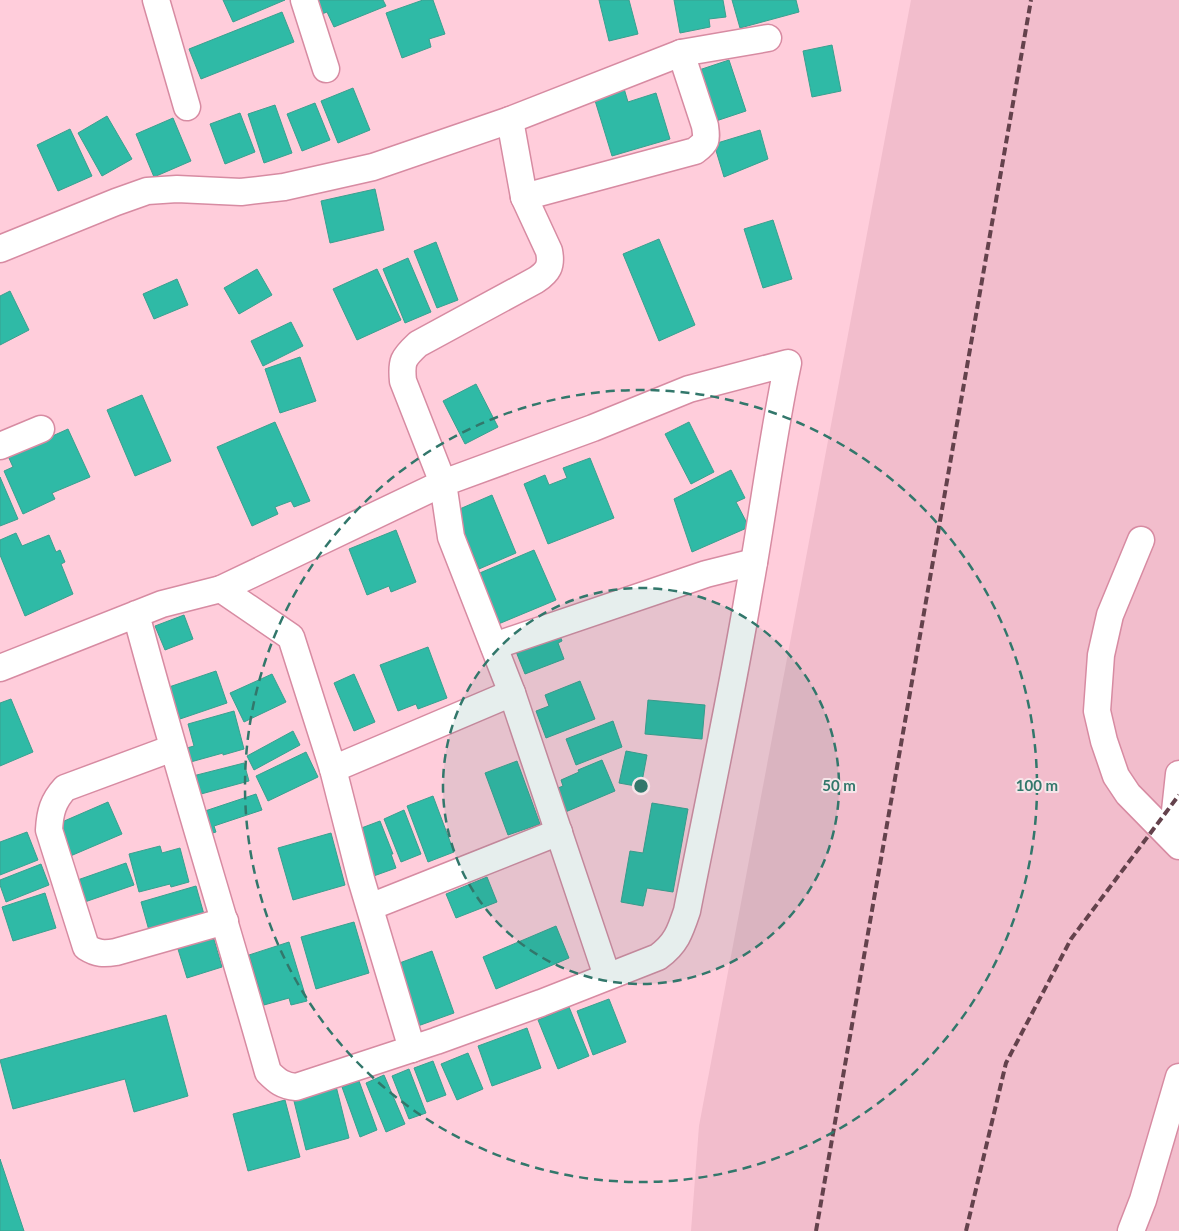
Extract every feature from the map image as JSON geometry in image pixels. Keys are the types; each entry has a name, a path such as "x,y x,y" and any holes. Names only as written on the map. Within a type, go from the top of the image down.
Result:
{"street":[{"path":"156,0 187,107"},
{"path":"304,0 326,69"},
{"path":"0,249 148,191 177,189 241,192 284,187 373,167 510,120 681,52 768,38"},
{"path":"524,198 695,150 704,145 706,139 705,126 681,52"},
{"path":"510,120 524,198 549,252 551,261 548,270 536,280 418,344 404,357 402,368 403,381 443,483 452,537 512,692 607,976"},
{"path":"0,668 136,614 162,604 221,589 443,483 593,428 689,389 788,362 779,403 754,562 688,911 670,948 658,958 607,976 541,1003 412,1049 296,1087 286,1086 278,1082 268,1072 225,921 172,748 136,614"},
{"path":"0,446 41,429"},
{"path":"1141,540 1110,615 1101,655 1097,711 1104,741 1116,776 1128,794 1179,846"},
{"path":"494,646 706,574 754,562"},
{"path":"221,589 291,637 333,769 370,907 412,1049"},
{"path":"333,769 512,692"},
{"path":"172,748 65,788 55,799 50,814 49,830 86,947 95,952 104,954 116,952 225,921"},
{"path":"1179,774 1175,811 1179,840"},
{"path":"370,907 559,832"},
{"path":"1131,1231 1144,1200 1179,1077"}],"shaded area":[{"path":"911,0 1179,0 1179,1231 691,1231 699,1126"}],"building":[{"path":"223,0 285,0 233,22"},
{"path":"309,0 383,0 386,6 334,27 327,12 314,17"},
{"path":"423,0 433,0 445,34 429,39 431,47 402,58 386,13"},
{"path":"599,0 629,0 638,34 609,41"},
{"path":"674,0 723,0 726,17 709,19 710,27 680,33"},
{"path":"732,0 796,0 799,12 740,28"},
{"path":"282,12 294,42 201,79 189,49"},
{"path":"832,45 841,91 812,97 803,51"},
{"path":"729,60 746,111 713,122 696,71"},
{"path":"623,85 628,102 656,93 670,139 612,156 593,94"},
{"path":"353,88 370,130 338,143 321,101"},
{"path":"315,103 330,140 302,151 287,114"},
{"path":"275,105 292,153 264,163 248,114"},
{"path":"240,113 255,152 225,164 210,124"},
{"path":"107,116 132,159 102,176 78,133"},
{"path":"173,118 191,161 154,177 136,134"},
{"path":"70,129 92,176 58,191 37,145"},
{"path":"760,130 768,159 724,177 714,144"},
{"path":"375,189 384,230 330,243 321,201"},
{"path":"773,220 792,279 763,288 744,229"},
{"path":"659,239 695,325 659,341 623,254"},
{"path":"436,242 458,300 437,308 414,251"},
{"path":"408,258 431,312 405,323 383,269"},
{"path":"257,269 272,295 239,314 224,288"},
{"path":"377,269 401,320 357,340 333,289"},
{"path":"177,279 188,305 154,319 143,294"},
{"path":"10,291 29,330 0,345 0,296"},
{"path":"291,322 303,346 263,366 251,341"},
{"path":"300,357 316,401 280,413 265,369"},
{"path":"476,384 498,427 465,444 443,401"},
{"path":"142,395 171,461 135,476 107,410"},
{"path":"275,422 310,501 294,507 291,501 275,507 278,514 252,526 217,447"},
{"path":"689,422 714,472 691,484 665,434"},
{"path":"68,429 90,477 52,493 55,499 23,514 4,471 13,467 8,456"},
{"path":"590,458 614,518 548,544 524,484 545,475 549,485 567,478 563,468"},
{"path":"731,470 745,498 736,502 749,527 692,552 674,499"},
{"path":"0,477 18,519 0,526"},
{"path":"492,495 516,553 479,569 455,511"},
{"path":"396,530 416,582 391,592 389,586 367,595 349,549"},
{"path":"16,533 22,546 49,535 56,552 60,550 65,562 61,564 73,594 25,616 0,555 0,540"},
{"path":"534,550 556,600 496,625 475,575"},
{"path":"184,615 193,639 165,650 155,626"},
{"path":"559,633 562,641 558,643 564,659 525,674 515,649"},
{"path":"428,647 447,698 418,709 416,704 398,711 380,665"},
{"path":"216,671 227,703 180,719 169,687"},
{"path":"272,674 286,702 244,722 230,693"},
{"path":"354,674 375,722 354,731 334,683"},
{"path":"580,681 595,719 546,738 536,711 549,706 545,695"},
{"path":"11,699 33,752 0,766 0,703"},
{"path":"648,700 705,705 702,739 645,734"},
{"path":"234,711 244,749 187,763 183,749 194,746 188,724"},
{"path":"613,721 622,747 576,765 566,739"},
{"path":"293,731 300,745 254,770 247,756"},
{"path":"626,751 647,755 641,787 619,783"},
{"path":"306,752 318,777 268,801 256,776"},
{"path":"602,760 615,791 563,813 553,790 563,786 561,780 579,772 578,770"},
{"path":"517,761 540,824 508,835 485,773"},
{"path":"244,763 249,781 190,797 185,778"},
{"path":"256,794 262,810 214,826 216,832 206,835 199,813"},
{"path":"433,796 454,852 428,862 407,806"},
{"path":"108,802 122,834 68,857 55,825"},
{"path":"652,803 688,809 673,892 647,888 643,906 621,902 630,851 643,853"},
{"path":"404,810 421,854 401,862 384,819"},
{"path":"380,821 393,854 391,854 396,868 368,878 356,830"},
{"path":"27,832 38,860 0,875 0,842"},
{"path":"331,833 345,885 293,900 278,848"},
{"path":"160,846 162,853 180,848 189,882 171,887 170,884 139,892 129,854"},
{"path":"126,863 134,885 76,905 69,883"},
{"path":"41,864 49,885 6,902 0,880"},
{"path":"487,877 497,902 456,918 446,894"},
{"path":"196,886 205,918 150,934 141,902"},
{"path":"45,893 56,928 13,941 2,907"},
{"path":"354,922 369,973 316,989 301,937"},
{"path":"556,926 569,958 496,989 483,957"},
{"path":"213,936 222,967 187,978 177,946"},
{"path":"289,942 307,1001 291,1005 289,998 264,1005 249,955"},
{"path":"432,951 454,1013 415,1027 394,965"},
{"path":"609,999 626,1042 593,1055 577,1011"},
{"path":"569,1007 589,1056 558,1069 538,1020"},
{"path":"166,1015 188,1096 134,1112 125,1079 13,1109 0,1060"},
{"path":"527,1028 541,1068 492,1086 478,1046"},
{"path":"468,1053 483,1089 457,1100 441,1064"},
{"path":"433,1061 446,1095 427,1102 414,1068"},
{"path":"409,1069 426,1113 409,1119 392,1076"},
{"path":"384,1075 405,1124 386,1132 366,1083"},
{"path":"359,1081 377,1130 360,1137 342,1087"},
{"path":"336,1086 349,1138 306,1150 293,1097"},
{"path":"285,1100 300,1157 248,1171 233,1114"},
{"path":"0,1159 24,1231 0,1231"}],"railway":[{"path":"816,1231 1031,0"},
{"path":"966,1231 1006,1063 1071,939 1179,795"}]}
